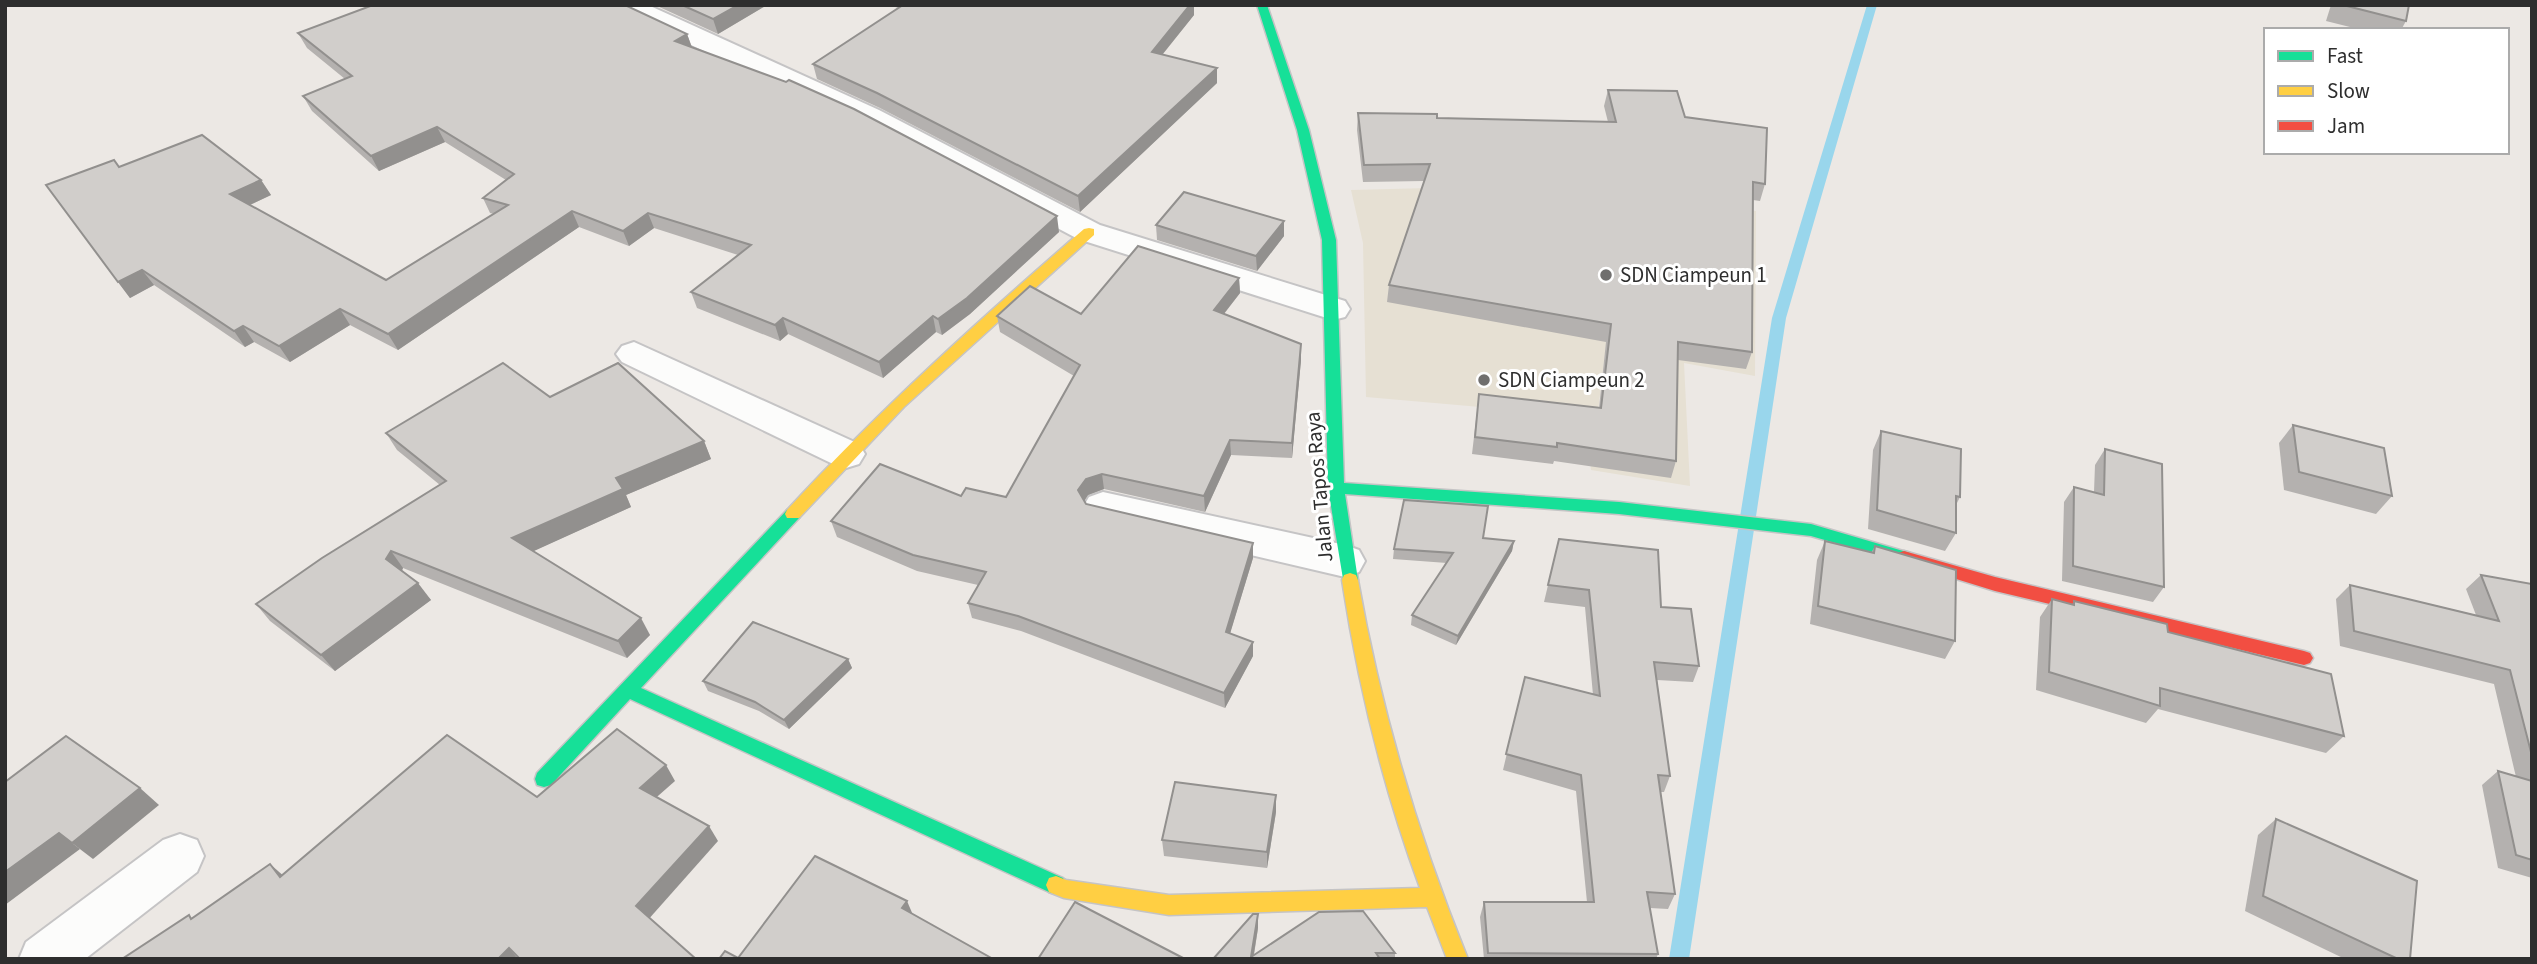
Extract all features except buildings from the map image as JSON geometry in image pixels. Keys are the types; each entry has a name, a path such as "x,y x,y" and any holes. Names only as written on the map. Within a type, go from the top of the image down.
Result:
{"street":[{"path":"626,5 869,116 1089,232 1332,309"},
{"name":"Jalan Tapos Raya","path":"1262,5 1303,130 1329,240 1336,488 1356,624 1384,748 1432,897 1458,959"},
{"path":"544,779 779,530 846,454 995,313 1089,232"},
{"path":"634,354 846,454"},
{"path":"1336,488 1619,508 1717,522 1811,530 1995,584 2304,658"},
{"path":"1103,507 1345,561"},
{"path":"628,690 1064,889 1169,905 1432,897"},
{"path":"44,959 180,856"}],"shaded area":[{"path":"1507,186 1624,193 1756,211 1755,376 1684,363 1690,486 1591,470 1585,416 1366,397 1363,243 1351,190","holes":["1611,303 1670,423 1598,411"]}],"waterway":[{"path":"1679,959 1779,318 1872,5"}],"traffic: fast":[{"path":"1262,5 1303,130 1329,240 1336,488 1350,580"},
{"path":"1336,488 1619,508 1811,530 1904,557"},
{"path":"544,779 793,514"},
{"path":"628,690 1056,885"}],"traffic: slow":[{"path":"793,514 899,403 1089,232"},
{"path":"1350,580 1368,677 1392,773 1422,867 1458,959"},
{"path":"1056,885 1064,889 1169,905 1432,897"}],"traffic: jam":[{"path":"1904,557 1995,584 2304,658"}],"place":[{"name":"SDN Ciampeun 1","path":"1606,275"},
{"name":"SDN Ciampeun 2","path":"1484,380"}]}
